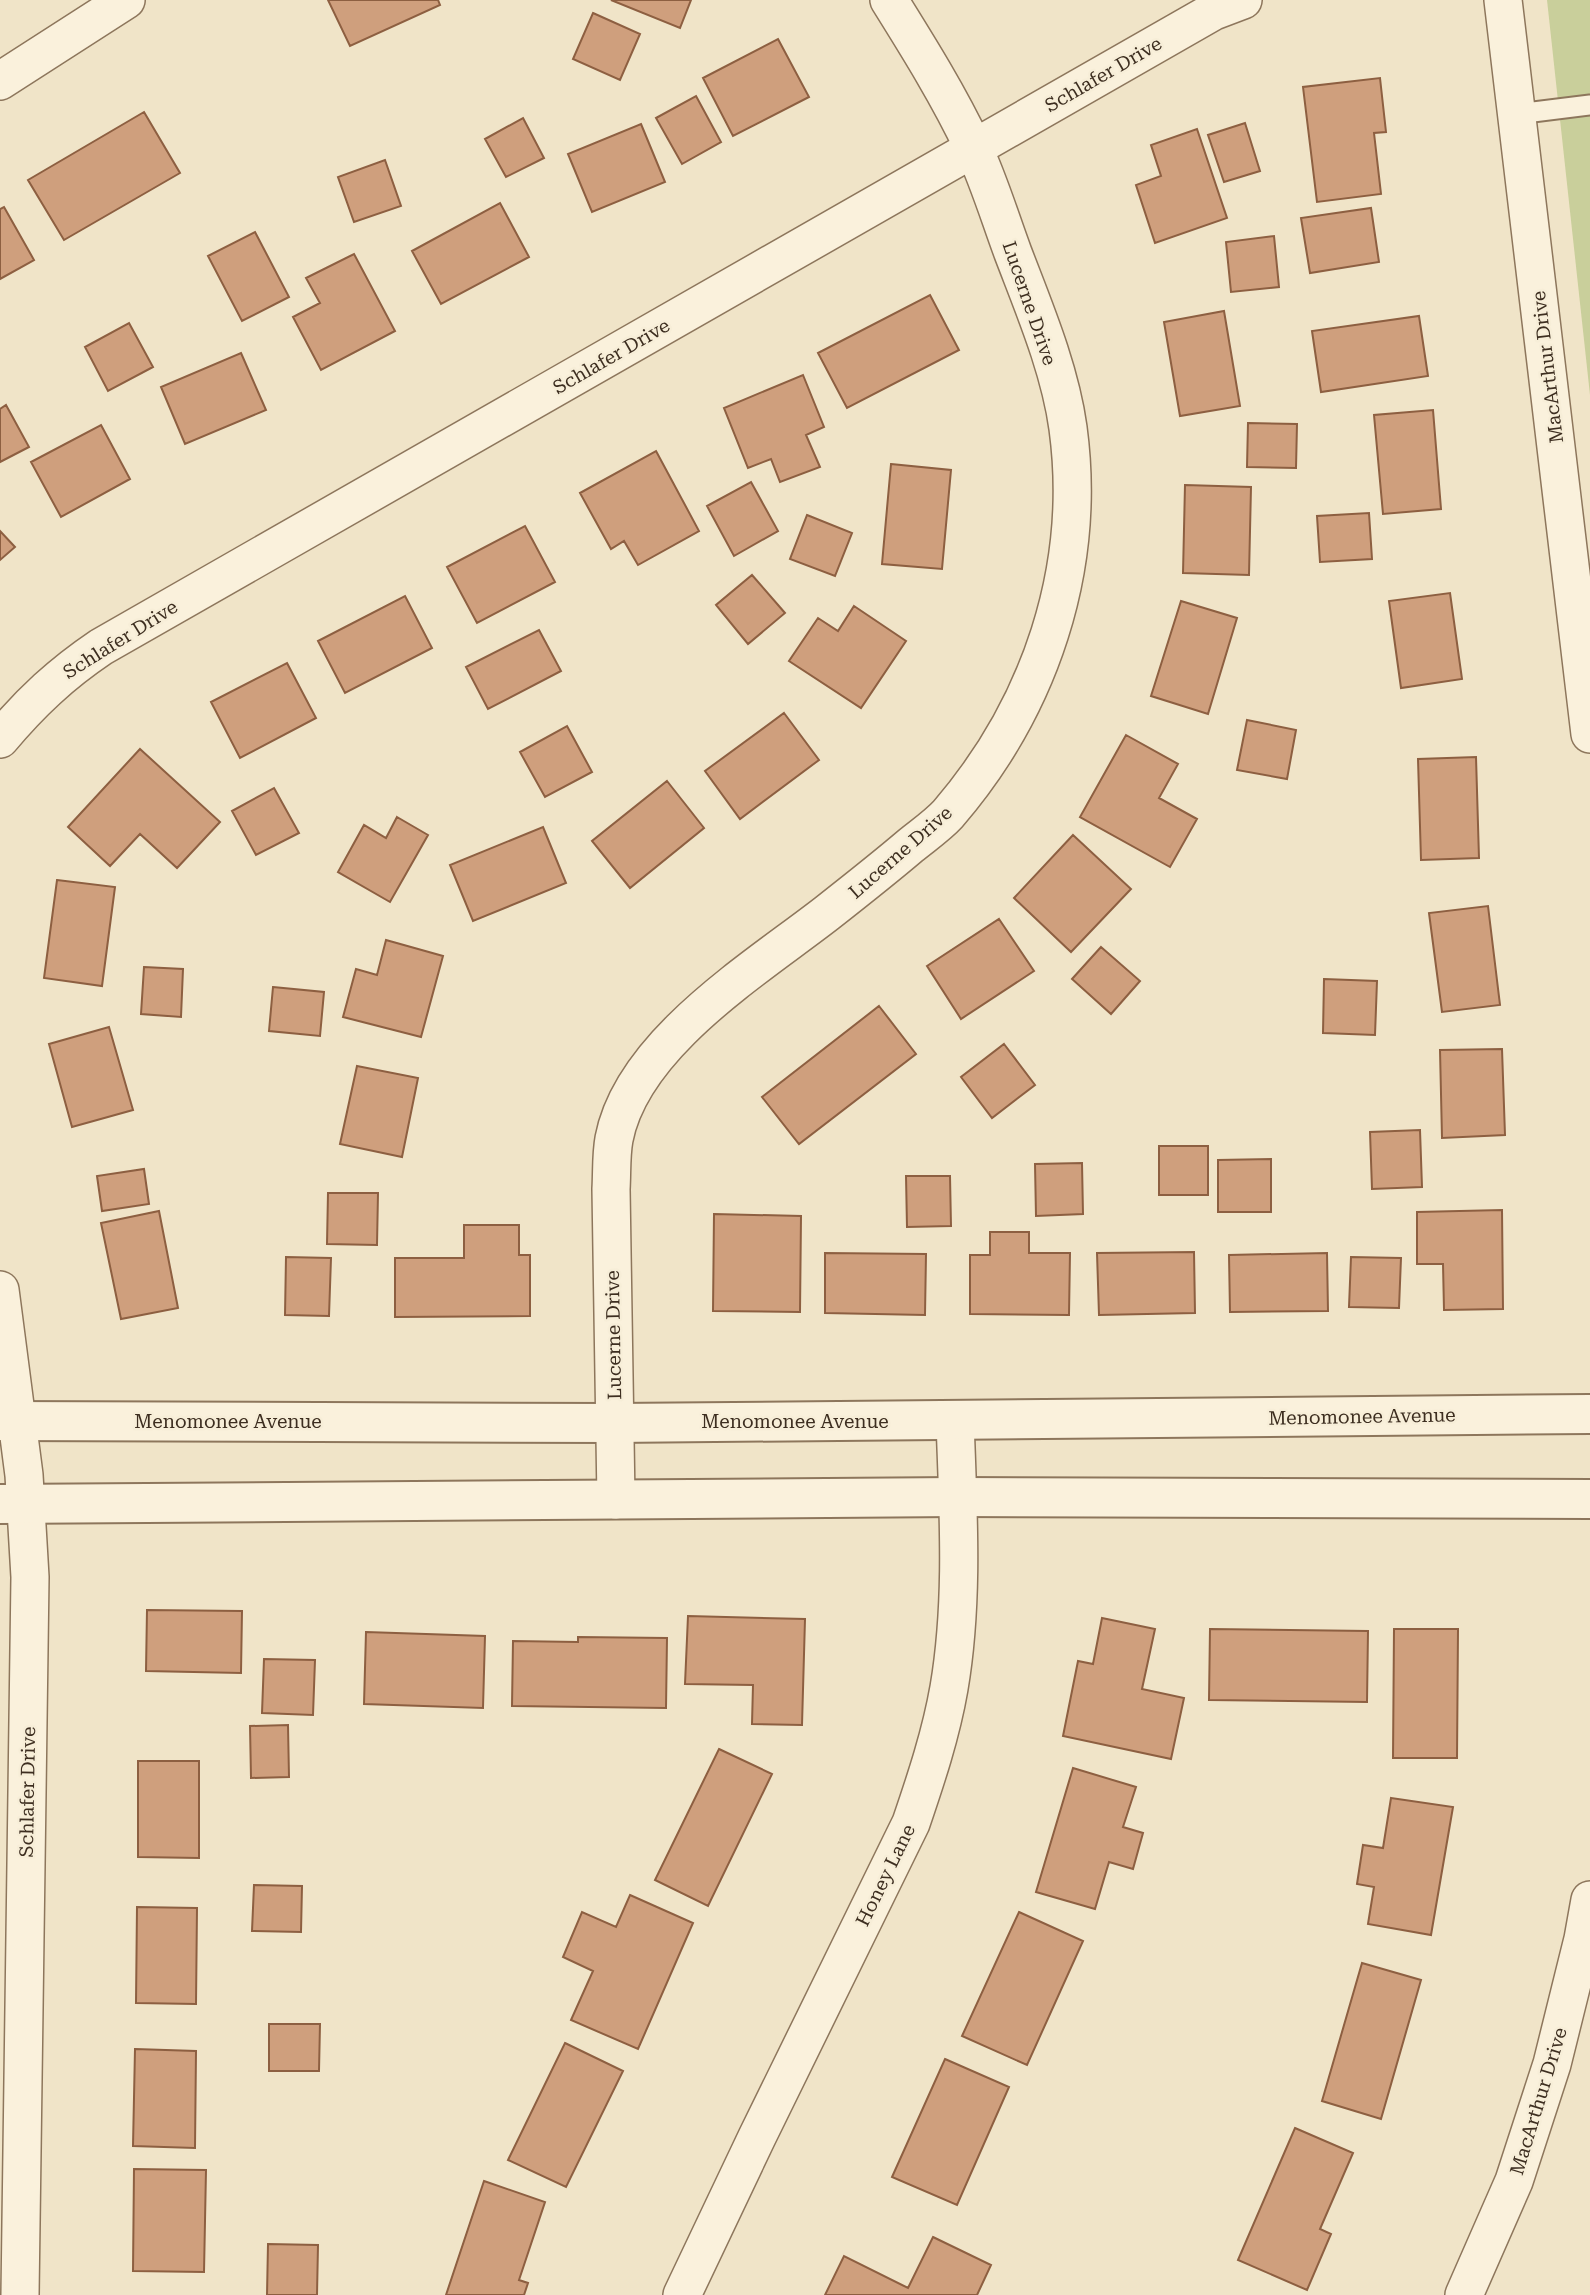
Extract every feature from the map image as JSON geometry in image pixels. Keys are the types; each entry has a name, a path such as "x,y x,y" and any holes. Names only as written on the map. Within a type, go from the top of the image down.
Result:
{"street":[{"path":"0,81 126,0"},
{"name":"Lucerne Drive","path":"616,1500 612,1177 614,1140 622,1113 635,1086 655,1056 680,1030 946,817 1004,738 1036,676 1055,623 1068,561 1073,495 1068,427 1039,320 974,149 926,60 889,0"},
{"name":"Schlafer Drive","path":"0,739 20,715 66,671 101,647 1214,11 1242,0"},
{"name":"MacArthur Drive","path":"1503,0 1590,734"},
{"name":"Schlafer Drive","path":"0,1290 13,1504 30,1577 20,2295"},
{"name":"Menomonee Avenue","path":"8,1420 615,1423 1590,1414"},
{"name":"Honey Lane","path":"682,2295 911,1823 928,1772 949,1689 958,1606 955,1420"},
{"path":"13,1504 957,1497 1590,1499"},
{"name":"MacArthur Drive","path":"1464,2295 1514,2181 1552,2064 1590,1900"}],"lane":[{"path":"1517,114 1590,105"}],"green space":[{"path":"1547,0 1590,0 1590,395"}],"building":[{"path":"328,0 438,0 440,5 350,46"},
{"path":"611,0 691,0 680,28"},
{"path":"593,13 640,34 620,80 573,59"},
{"path":"778,39 809,97 733,136 703,78"},
{"path":"1380,78 1386,132 1374,133 1381,194 1317,202 1303,87"},
{"path":"696,96 721,142 682,164 656,118"},
{"path":"144,112 180,173 64,240 28,180"},
{"path":"523,118 544,158 506,177 485,139"},
{"path":"1245,123 1260,171 1224,182 1208,135"},
{"path":"641,124 665,182 592,212 568,154"},
{"path":"1197,129 1227,218 1155,243 1136,185 1161,176 1151,145"},
{"path":"385,160 401,206 354,222 338,177"},
{"path":"500,203 529,257 441,304 412,251"},
{"path":"4,207 34,260 0,279 0,209"},
{"path":"1371,208 1379,262 1310,273 1301,218"},
{"path":"255,232 289,297 242,321 208,256"},
{"path":"1274,236 1279,287 1231,292 1226,242"},
{"path":"354,254 395,331 321,370 293,317 320,303 306,278"},
{"path":"930,295 959,350 847,408 818,353"},
{"path":"1224,311 1240,406 1180,416 1164,322"},
{"path":"1419,316 1428,376 1321,392 1312,331"},
{"path":"129,323 153,367 108,391 85,347"},
{"path":"241,353 266,410 185,444 161,387"},
{"path":"803,375 824,427 806,435 820,467 780,482 771,459 748,468 724,408"},
{"path":"6,405 29,447 0,462 0,409"},
{"path":"1433,410 1441,509 1383,514 1374,415"},
{"path":"1248,423 1297,424 1296,468 1247,467"},
{"path":"101,425 130,479 61,517 31,462"},
{"path":"656,451 699,531 638,565 624,541 611,549 580,493"},
{"path":"891,464 951,470 942,569 882,564"},
{"path":"751,482 778,531 734,556 707,506"},
{"path":"1185,485 1251,487 1249,575 1183,573"},
{"path":"1369,513 1372,559 1320,562 1317,516"},
{"path":"807,515 852,533 835,576 790,559"},
{"path":"525,526 555,582 477,623 447,567"},
{"path":"0,531 15,547 0,560"},
{"path":"752,575 785,613 748,644 716,605"},
{"path":"1450,593 1462,679 1401,688 1389,601"},
{"path":"405,596 432,648 345,693 318,641"},
{"path":"1181,601 1237,618 1208,714 1151,696"},
{"path":"854,606 906,641 861,708 789,661 818,618 838,631"},
{"path":"539,630 561,671 488,709 466,667"},
{"path":"287,663 316,718 240,758 211,702"},
{"path":"784,713 819,760 740,819 705,771"},
{"path":"1247,720 1296,730 1287,779 1237,770"},
{"path":"567,726 592,772 545,797 520,752"},
{"path":"1126,735 1178,764 1159,798 1197,819 1170,867 1080,817"},
{"path":"140,749 220,822 177,868 140,834 110,866 68,827"},
{"path":"1476,757 1479,858 1421,860 1418,759"},
{"path":"667,781 704,828 630,888 592,841"},
{"path":"274,788 299,833 256,855 232,811"},
{"path":"397,817 428,835 390,902 338,872 364,825 386,838"},
{"path":"543,827 566,883 473,921 450,865"},
{"path":"1073,835 1131,889 1071,952 1014,898"},
{"path":"57,880 115,887 102,986 44,978"},
{"path":"1488,906 1500,1005 1442,1012 1429,913"},
{"path":"999,919 1034,971 961,1019 927,966"},
{"path":"386,940 443,956 421,1037 343,1017 356,969 377,975"},
{"path":"1101,947 1140,981 1111,1014 1072,979"},
{"path":"144,967 183,969 181,1017 141,1014"},
{"path":"1324,979 1377,981 1375,1035 1323,1033"},
{"path":"273,987 324,992 320,1036 269,1031"},
{"path":"879,1006 916,1054 799,1144 762,1097"},
{"path":"109,1027 133,1110 72,1127 49,1044"},
{"path":"1004,1044 1035,1085 992,1118 961,1077"},
{"path":"1502,1049 1505,1135 1442,1138 1440,1050"},
{"path":"357,1066 418,1078 402,1157 340,1144"},
{"path":"1420,1130 1422,1187 1372,1189 1370,1132"},
{"path":"1159,1146 1208,1146 1208,1195 1159,1195"},
{"path":"1271,1159 1271,1212 1218,1212 1218,1160"},
{"path":"1082,1163 1083,1214 1036,1216 1035,1164"},
{"path":"144,1169 149,1204 102,1211 97,1176"},
{"path":"906,1176 950,1176 951,1226 907,1227"},
{"path":"328,1193 378,1193 377,1245 327,1244"},
{"path":"1502,1210 1503,1309 1444,1310 1443,1264 1417,1264 1417,1212"},
{"path":"159,1211 178,1308 121,1319 101,1223"},
{"path":"714,1214 801,1216 800,1312 713,1311"},
{"path":"464,1225 519,1225 519,1255 530,1255 530,1316 395,1317 395,1258 464,1258"},
{"path":"990,1232 1029,1232 1029,1253 1070,1253 1069,1315 970,1314 970,1255 990,1255"},
{"path":"1194,1252 1195,1313 1099,1315 1097,1253"},
{"path":"825,1253 926,1254 925,1315 825,1313"},
{"path":"1327,1253 1328,1311 1230,1312 1229,1255"},
{"path":"286,1257 331,1258 329,1316 285,1315"},
{"path":"1351,1257 1401,1258 1399,1308 1349,1307"},
{"path":"147,1610 242,1611 241,1673 146,1671"},
{"path":"688,1616 805,1619 802,1725 752,1724 753,1685 685,1684"},
{"path":"1102,1618 1155,1629 1142,1689 1184,1698 1171,1759 1063,1736 1078,1661 1093,1664"},
{"path":"1210,1629 1368,1631 1367,1702 1209,1700"},
{"path":"1394,1629 1458,1629 1457,1758 1393,1758"},
{"path":"366,1632 485,1636 483,1708 364,1704"},
{"path":"578,1637 667,1638 666,1708 512,1706 513,1641 578,1642"},
{"path":"264,1659 315,1660 313,1715 262,1713"},
{"path":"288,1725 289,1777 251,1778 250,1726"},
{"path":"719,1749 772,1774 708,1906 655,1880"},
{"path":"138,1761 199,1761 199,1858 138,1857"},
{"path":"1073,1768 1136,1787 1123,1827 1143,1833 1133,1869 1109,1862 1095,1909 1036,1892"},
{"path":"1391,1798 1453,1807 1431,1935 1368,1924 1374,1887 1357,1884 1363,1845 1383,1848"},
{"path":"254,1885 302,1886 301,1932 252,1931"},
{"path":"630,1895 693,1923 638,2049 571,2020 593,1971 563,1957 582,1912 616,1927"},
{"path":"137,1907 197,1908 196,2004 136,2003"},
{"path":"1019,1912 1083,1941 1027,2065 962,2036"},
{"path":"1362,1963 1421,1980 1381,2119 1322,2101"},
{"path":"269,2024 320,2024 319,2071 269,2071"},
{"path":"565,2043 623,2071 566,2187 508,2160"},
{"path":"135,2049 196,2051 195,2148 133,2146"},
{"path":"945,2059 1009,2087 957,2205 892,2177"},
{"path":"1295,2128 1353,2153 1320,2229 1331,2234 1307,2290 1238,2260"},
{"path":"134,2169 206,2170 204,2272 133,2271"},
{"path":"484,2181 545,2202 519,2280 528,2283 524,2295 446,2295"},
{"path":"933,2237 991,2265 977,2295 825,2295 844,2256 908,2288"},
{"path":"268,2244 318,2245 317,2295 267,2295"}]}
